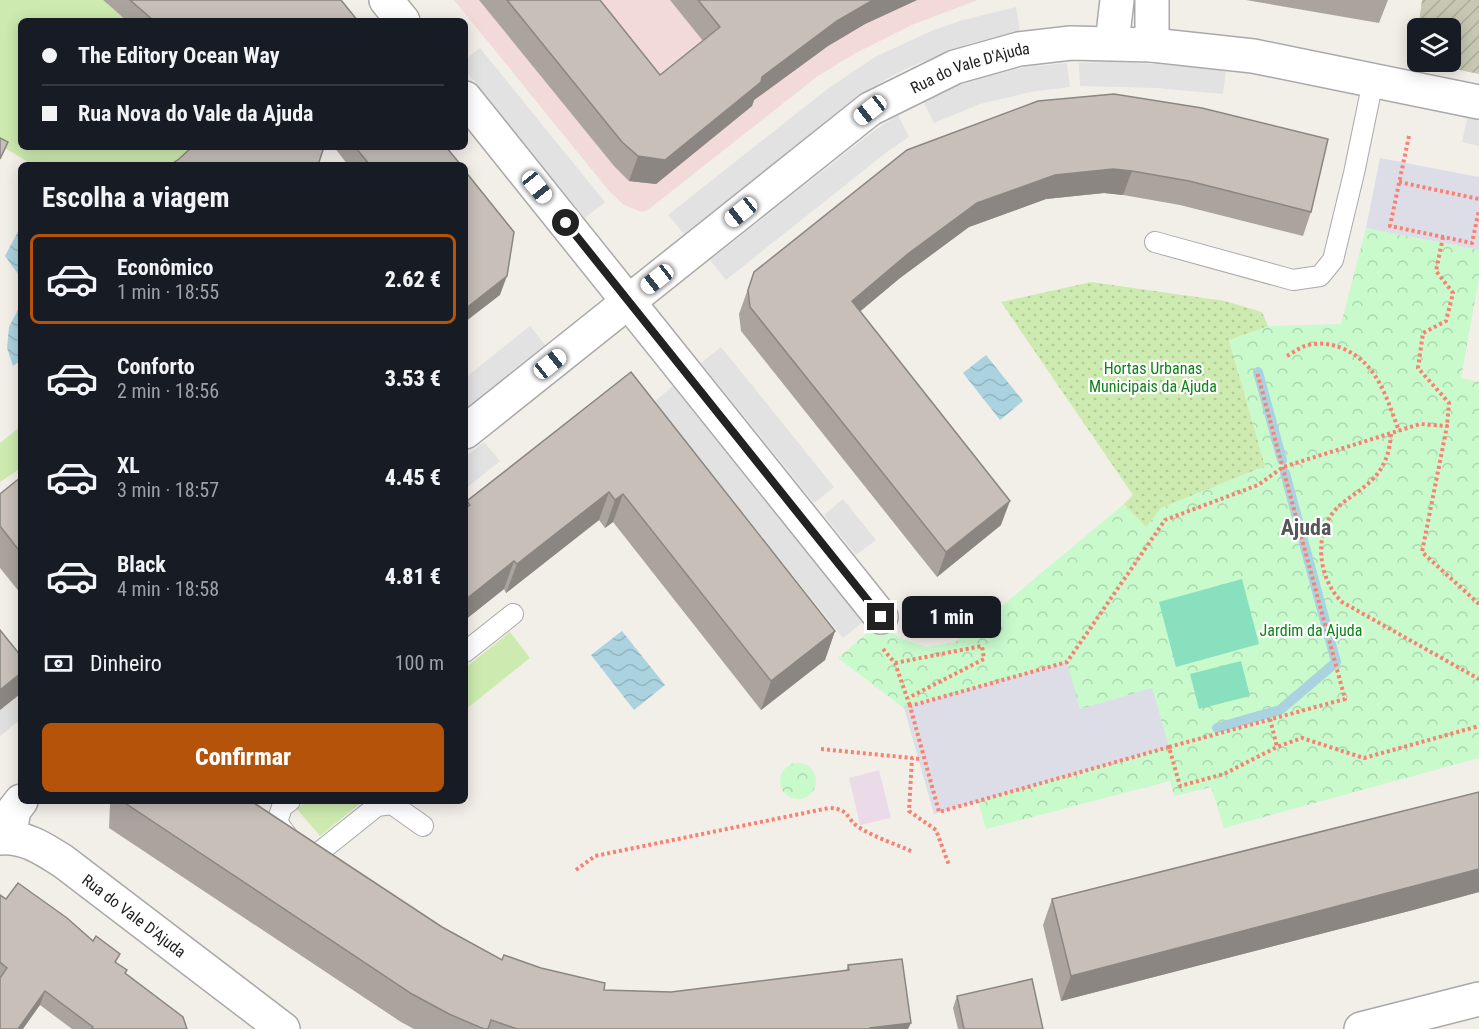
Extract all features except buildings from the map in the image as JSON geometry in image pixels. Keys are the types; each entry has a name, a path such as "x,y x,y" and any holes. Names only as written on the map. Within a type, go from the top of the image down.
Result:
{"street":[{"path":"386,0 401,18"},
{"path":"1112,43 1117,0"},
{"path":"1152,0 1152,45"},
{"name":"Rua do Vale D'Ajuda","path":"468,430 870,110 955,67 1019,49 1071,43 1152,45 1254,56 1479,102"},
{"path":"468,102 628,302 882,632"},
{"name":"Rua do Vale D'Ajuda","path":"19,804 14,810 4,838 38,845 64,862 269,1025"},
{"path":"1361,1029 1479,999"}],"lane":[{"path":"1155,242 1293,280 1320,276 1333,260 1373,81"},
{"path":"468,650 513,614"},
{"path":"286,804 282,807 277,822 299,852 317,854 377,806 392,804 423,826"}],"path":[{"path":"1409,136 1390,226 1472,243 1479,210"},
{"path":"1399,182 1479,199"},
{"path":"1443,237 1436,271 1453,293 1446,321 1423,333 1418,368 1449,403 1447,426 1422,552 1479,604"},
{"path":"1287,356 1305,346 1320,343 1333,345 1355,355 1375,374 1399,431"},
{"path":"882,632 908,698 939,812 1344,699 1257,372"},
{"path":"910,706 1067,662 1165,520 1258,485 1283,467 1420,424 1447,426"},
{"path":"1391,434 1386,460 1378,473 1335,511 1326,525 1321,555 1327,578 1331,589 1342,602 1479,679"},
{"path":"895,663 982,646 984,659 908,698"},
{"path":"1270,719 1277,747"},
{"path":"1169,747 1180,786 1224,774 1277,747 1302,738 1364,758 1479,726"},
{"path":"820,750 919,759"},
{"path":"912,759 909,811 936,830 949,865"},
{"path":"576,870 595,856 830,808 839,808 849,815 858,827 914,852"}],"shaded area":[{"path":"454,0 978,0 914,24 854,54 818,76 649,209 642,212 624,205 609,191"},
{"path":"1422,0 1479,0 1479,74 1461,70 1461,18 1419,18"},
{"path":"1016,7 1020,31 971,43 888,78 840,110 684,234 668,215 826,90 875,57 931,31 963,20"},
{"path":"480,48 605,202 585,218 468,74 468,58"},
{"path":"1110,62 1226,70 1223,94 1156,88 1080,86 1079,63"},
{"path":"1067,63 1070,87 1030,92 980,104 934,123 923,101 971,80 1026,67"},
{"path":"898,115 909,137 888,151 726,280 710,260 875,130"},
{"path":"1467,118 1479,120 1479,146 1462,142"},
{"path":"1380,158 1479,177 1479,250 1366,228"},
{"path":"530,326 546,346 468,409 468,376"},
{"path":"721,347 834,487 814,503 701,363"},
{"path":"674,385 863,622 843,638 654,402"},
{"path":"484,442 500,461 468,487 468,455"},
{"path":"843,499 876,540 856,555 824,515"},
{"path":"0,650 18,671 18,721 0,736"},
{"path":"1067,662 1080,709 1152,688 1169,747 934,814 904,707"},
{"path":"879,770 891,818 860,825 849,778"}],"green space":[{"path":"0,0 103,0 124,18 18,18 18,150 190,150 187,162 28,162 0,145"},
{"name":"Jardim da Ajuda","path":"1366,228 1479,250 1479,278 1461,378 1479,382 1479,758 1224,828 1211,787 1174,796 1170,781 986,829 978,801 934,814 904,708 838,658 880,622 899,638 926,647 955,642 996,611 1124,504 1146,527 1161,508 1265,466 1229,339 1268,326 1341,324"},
{"name":"Hortas Urbanas Municipais da Ajuda","path":"1091,282 1225,301 1262,312 1268,326 1229,340 1265,466 1161,508 1146,527 1124,504 1133,495 1001,302"},
{"path":"18,428 18,470 0,482 0,443"},
{"path":"1242,579 1259,644 1176,667 1159,602"},
{"path":"510,632 530,658 468,708 468,666"},
{"path":"1241,661 1250,696 1199,709 1190,674"},
{"path":"798,763 811,768 816,781 811,794 798,799 785,794 780,781 785,768"},
{"path":"303,804 359,804 320,836 297,809"}],"water":[{"path":"18,232 18,274 5,256"},
{"path":"18,310 18,362 13,366 7,348 9,327"},
{"path":"986,355 1023,401 1000,420 963,373"},
{"path":"622,631 665,685 634,710 591,655"}],"waterway":[{"path":"1258,372 1282,460"},
{"path":"1285,473 1336,662"},
{"path":"1217,728 1280,710 1334,664"}],"district":[{"name":"Ajuda","path":"1306,527"}],"route":[{"path":"566,223 881,617"}]}
